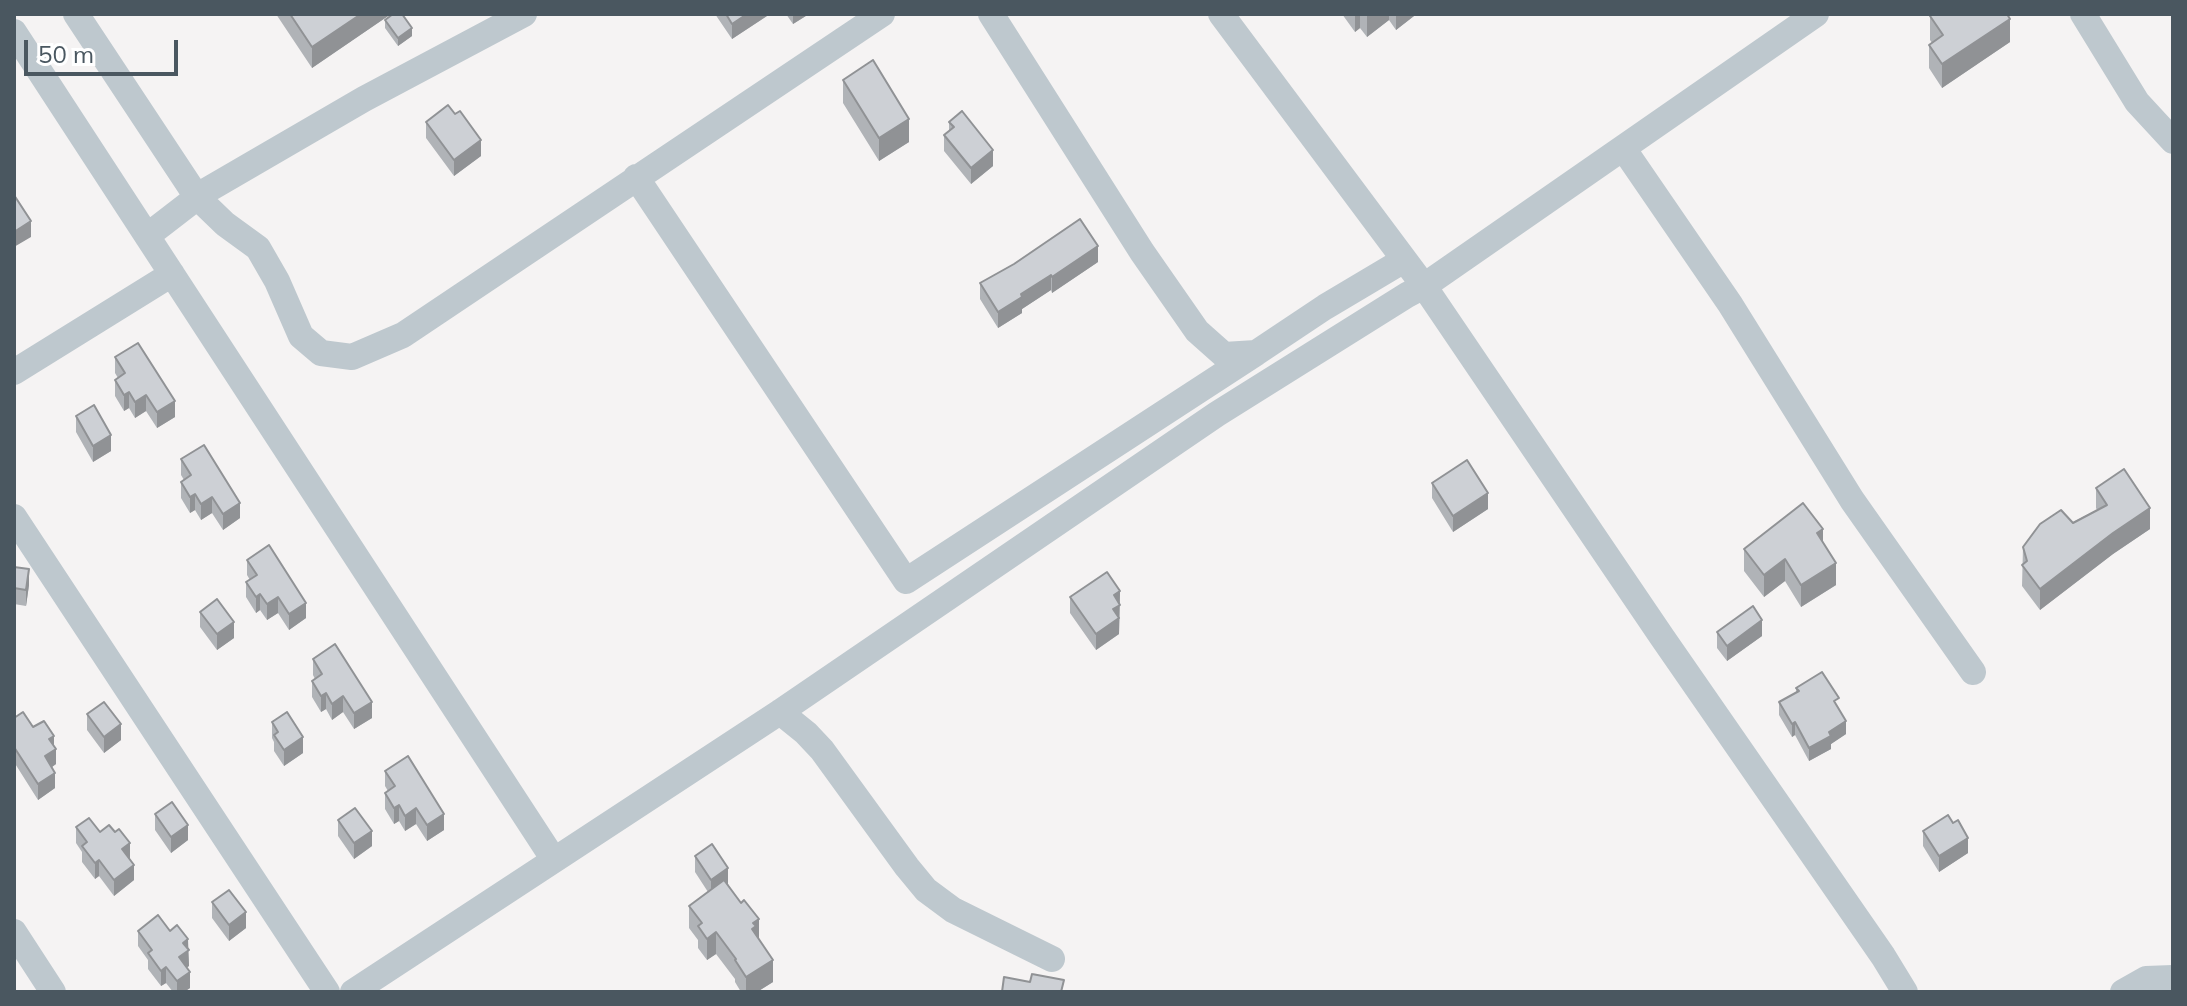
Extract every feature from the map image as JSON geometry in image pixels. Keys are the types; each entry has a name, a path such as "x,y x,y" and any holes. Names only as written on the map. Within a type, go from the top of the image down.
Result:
{"street":[{"path":"76,14 197,197 225,224 258,248 277,281 301,336 321,353 352,357 403,335 882,14"},
{"path":"147,236 197,197 364,99 524,14"},
{"path":"991,14 1142,252 1197,331 1224,355 1256,353"},
{"path":"1221,14 1424,286 1905,992"},
{"path":"353,992 780,712 1217,414 1424,286 1816,14"},
{"path":"2083,14 2137,102 2173,141"},
{"path":"14,32 554,860"},
{"path":"1623,148 1730,304 1852,500 1973,672"},
{"path":"636,177 906,581 1325,307 1404,260"},
{"path":"14,372 172,274"},
{"path":"14,517 327,992"},
{"path":"780,712 822,750 926,890 953,910 1052,959"},
{"path":"14,932 53,992"},
{"path":"2123,992 2146,979 2173,978"}],"building":[{"path":"290,14 361,14 312,47"},
{"path":"393,14 402,14 412,28 398,38 385,20"},
{"path":"726,14 747,14 732,24"},
{"path":"2007,14 2010,19 1942,64 1929,45 1943,35 1930,16"},
{"path":"873,60 909,119 879,138 843,80"},
{"path":"448,105 455,114 460,111 481,140 454,160 426,122"},
{"path":"962,111 993,150 971,168 944,135 954,127 949,122"},
{"path":"14,195 31,221 14,232"},
{"path":"1080,219 1098,246 998,312 980,283"},
{"path":"138,343 175,401 157,412 146,395 135,402 129,392 124,395 115,380 125,373 115,357"},
{"path":"94,405 111,435 93,446 76,416"},
{"path":"204,445 240,503 223,514 212,497 201,504 195,494 190,497 181,482 191,475 181,459"},
{"path":"1467,460 1488,493 1453,516 1432,483"},
{"path":"2124,469 2150,508 2040,589 2022,565 2027,561 2023,547 2040,524 2061,510 2073,523 2107,505 2096,488"},
{"path":"1803,503 1823,529 1817,533 1836,563 1801,585 1785,559 1764,575 1744,549"},
{"path":"269,545 306,603 289,614 278,597 267,604 260,594 256,597 246,582 257,575 247,560"},
{"path":"14,567 29,569 26,590 14,588"},
{"path":"1107,572 1120,591 1114,595 1120,605 1113,609 1119,618 1096,634 1070,597"},
{"path":"217,599 234,622 217,634 200,612"},
{"path":"1753,606 1762,620 1727,646 1717,632"},
{"path":"335,644 372,702 354,713 343,696 332,704 326,693 321,696 312,681 322,674 313,659"},
{"path":"1822,672 1839,698 1834,701 1846,721 1829,732 1831,736 1809,748 1795,722 1792,724 1779,702 1799,691 1796,688"},
{"path":"104,702 121,724 104,737 87,714"},
{"path":"23,712 33,727 44,721 54,736 49,739 56,749 45,756 55,773 38,784 14,747 14,718"},
{"path":"287,712 303,737 284,750 274,735 278,732 272,722"},
{"path":"408,756 444,814 427,825 416,808 405,816 399,805 394,808 385,793 395,786 385,771"},
{"path":"172,802 188,825 171,837 155,814"},
{"path":"355,808 372,831 354,843 338,820"},
{"path":"1948,815 1953,823 1958,820 1968,838 1939,856 1923,831"},
{"path":"89,818 100,832 109,825 115,832 119,829 130,843 122,849 134,865 114,880 99,860 95,863 82,846 87,842 76,827"},
{"path":"712,844 728,868 711,880 695,856"},
{"path":"724,880 741,903 744,900 759,919 753,923 756,926 752,929 773,960 746,977 716,932 707,939 698,926 702,923 689,906"},
{"path":"229,890 246,912 229,925 212,902"},
{"path":"158,915 170,931 177,925 188,939 183,943 189,950 179,957 190,972 177,981 166,967 161,971 148,953 152,950 138,931"},
{"path":"1032,974 1064,980 1061,992 1002,992 1004,977 1030,982"}]}
